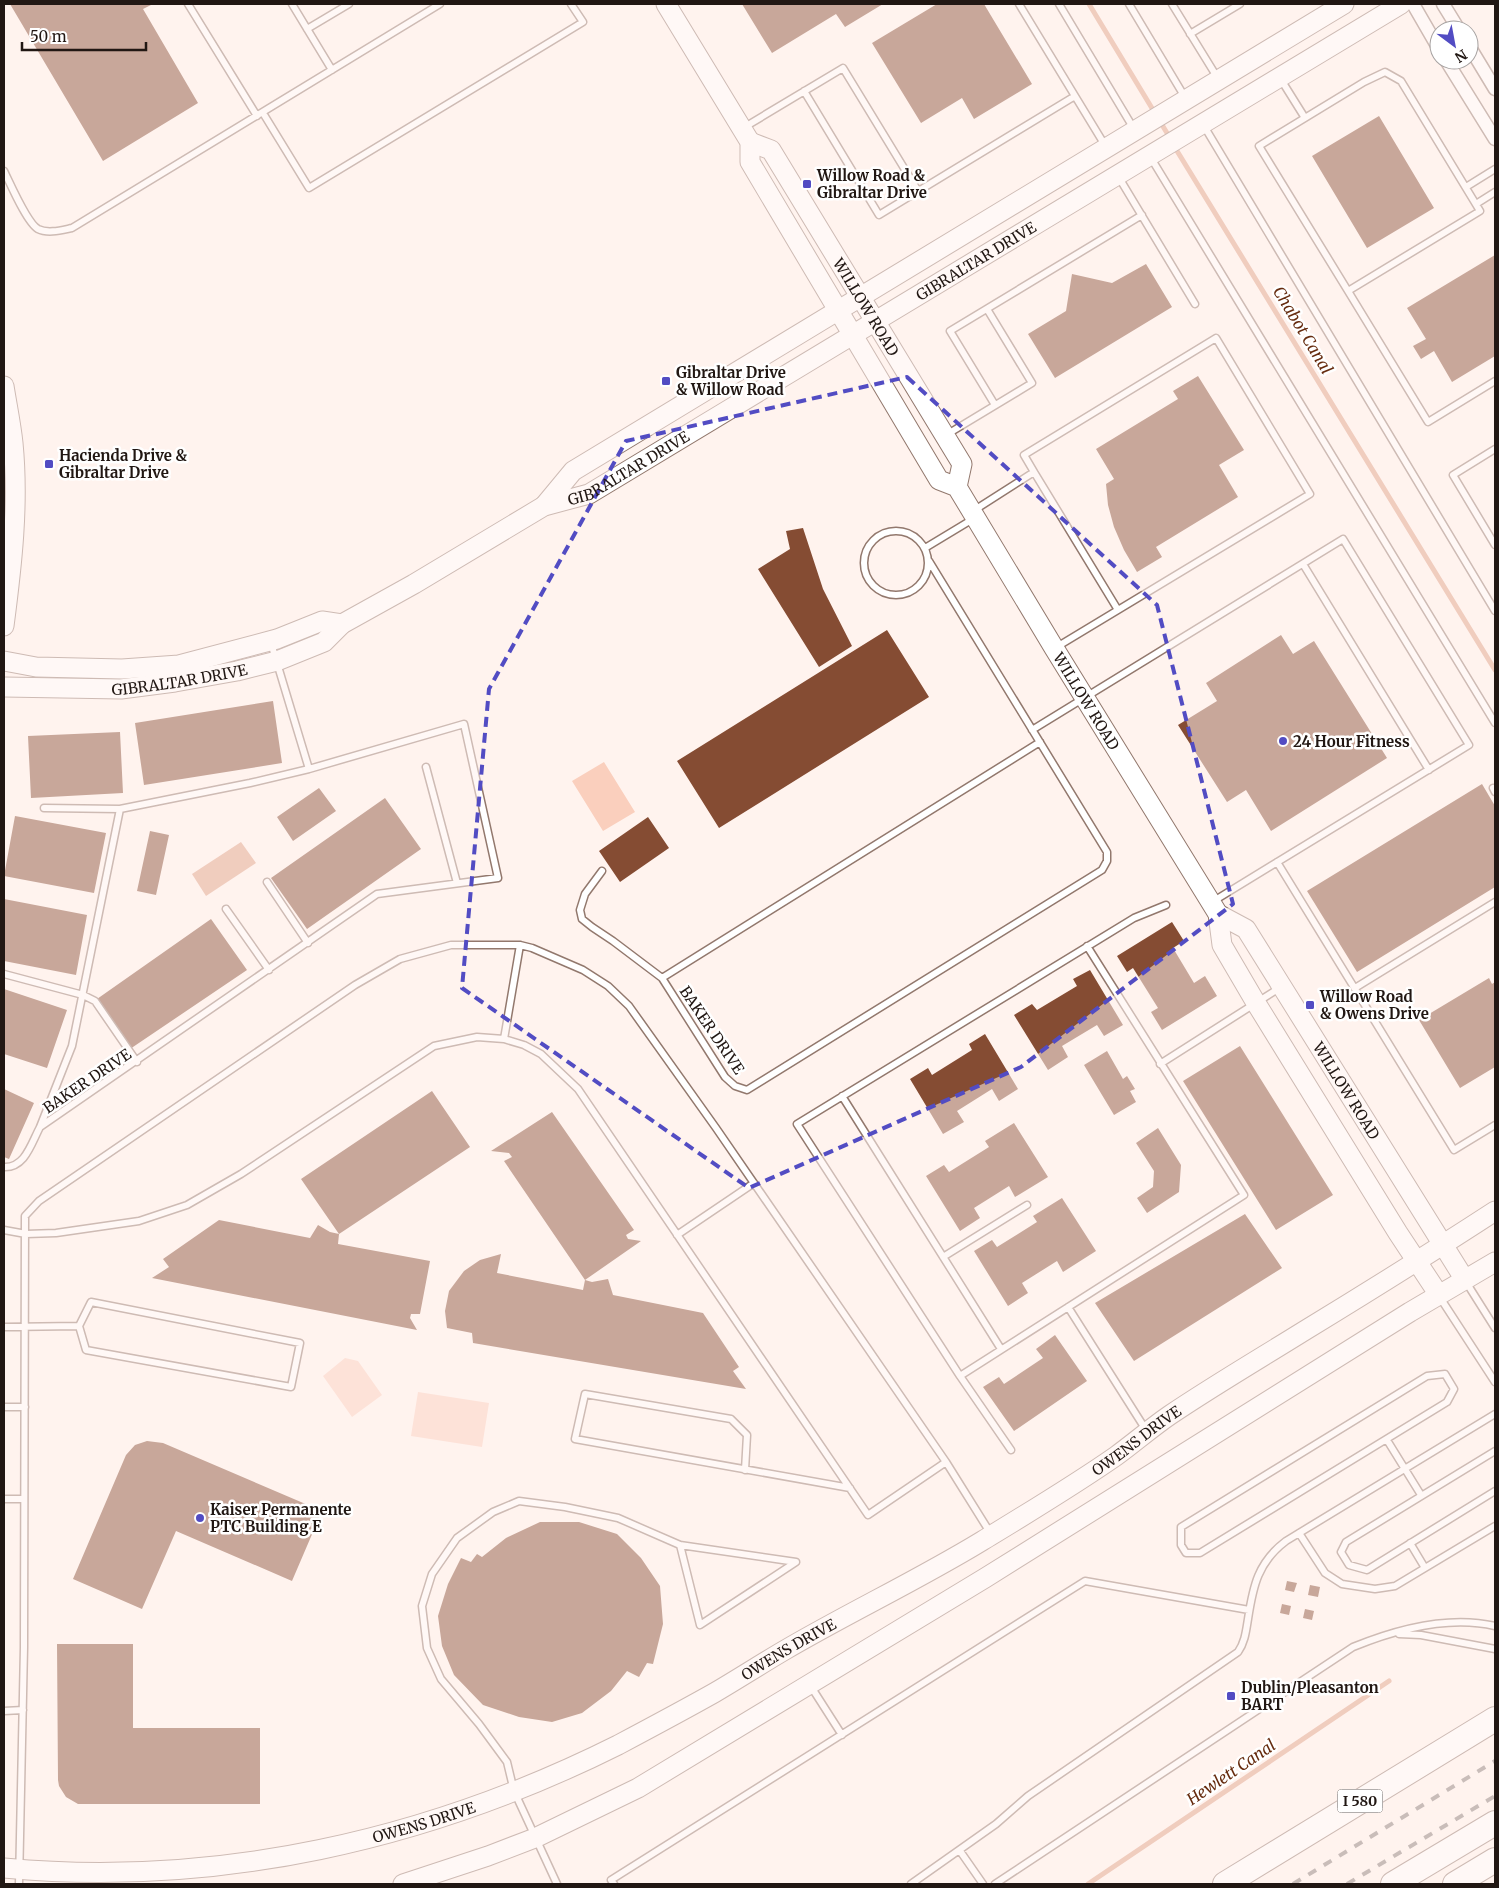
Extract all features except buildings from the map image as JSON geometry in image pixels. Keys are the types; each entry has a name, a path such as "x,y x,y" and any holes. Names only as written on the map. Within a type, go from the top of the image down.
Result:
{"highway":[{"name":"I 580","path":"1225,1884 1495,1719"},
{"path":"1393,1884 1495,1824"},
{"path":"1455,1884 1495,1860"}],"street":[{"name":"WILLOW ROAD","path":"666,4 746,136 750,162 939,480 957,487 975,514 1054,648 1214,908 1222,945 1256,1003 1439,1295"},
{"name":"GIBRALTAR DRIVE","path":"544,506 573,471 1344,4"},
{"name":"GIBRALTAR DRIVE","path":"4,687 121,689 184,681 277,661 324,642 342,624 544,506 589,494 1401,4"},
{"path":"1412,4 1429,32"},
{"path":"1444,4 1454,20"},
{"path":"1479,63 1495,89"},
{"path":"1452,70 1495,139"},
{"name":"WILLOW ROAD","path":"746,136 771,150 962,464 957,487"},
{"path":"4,386 13,444 15,500 13,554 4,626"},
{"name":"GIBRALTAR DRIVE","path":"4,661 36,667 122,670 179,665 270,642 322,621 342,624"},
{"name":"WILLOW ROAD","path":"1214,908 1246,929 1464,1280"},
{"name":"OWENS DRIVE","path":"14,1874 150,1872 213,1868 325,1851 385,1836 447,1816 514,1791 615,1746 715,1693 783,1651 992,1535 1072,1486 1210,1389 1417,1262 1495,1211"},
{"path":"403,1884 488,1856 535,1838 638,1788 683,1763 985,1578 1410,1312 1495,1262"}],"lane":[{"path":"188,4 309,188 583,22 571,4"},
{"path":"292,4 332,70"},
{"path":"307,29 349,4"},
{"path":"4,171 29,219 38,228 54,232 72,228 440,4"},
{"path":"1019,4 1107,148"},
{"path":"1059,4 1135,130"},
{"path":"1129,4 1184,101"},
{"path":"1172,4 1219,80"},
{"path":"1190,34 1240,4"},
{"path":"746,136 804,91 843,68 918,191"},
{"path":"1348,292 1480,211 1401,80 1385,72 1364,82 1259,146 1348,292 1428,422 1495,381"},
{"path":"1280,77 1305,118"},
{"path":"804,91 880,215 1075,96"},
{"path":"1199,126 1495,611"},
{"path":"1150,156 1495,723"},
{"path":"1466,187 1495,169"},
{"path":"1118,176 1195,304"},
{"path":"1476,204 1495,192"},
{"path":"995,405 950,331 1142,216"},
{"path":"945,436 1032,383 987,309"},
{"path":"1054,648 1118,610 1310,494 1216,338 1024,455 1118,610"},
{"path":"1495,449 1452,475 1495,545"},
{"path":"925,548 1034,472"},
{"path":"896,531 908,533 918,539 925,548 928,561 927,573 920,584 910,592 898,595 885,594 874,586 866,575 864,562 868,550 874,540 884,534 896,531"},
{"path":"1032,730 1344,539 1469,745 1277,862 1214,908"},
{"path":"602,872 585,894 580,910 582,918 662,978 1040,742 928,561"},
{"path":"1303,564 1429,770"},
{"path":"44,808 120,809 309,769 270,642"},
{"name":"BAKER DRIVE","path":"40,1127 137,1062 377,894 498,878 464,724 309,769"},
{"name":"BAKER DRIVE","path":"662,978 725,1076 735,1086 747,1090 1102,870 1108,861 1107,852 1040,742"},
{"path":"426,767 457,884"},
{"name":"BAKER DRIVE","path":"40,1127 72,1046 120,809"},
{"path":"1277,862 1454,1150 1495,1125"},
{"path":"267,882 308,943"},
{"path":"1355,988 1495,902"},
{"path":"1011,1450 960,1376 797,1124 1086,946 1134,918 1166,905"},
{"path":"226,910 269,970"},
{"path":"14,1874 23,1710 25,1216 39,1201 355,985 400,959 451,945 520,945 532,948 583,970 608,986 629,1006 754,1183 946,1462 992,1535"},
{"path":"504,1038 520,945"},
{"path":"960,1376 1244,1195 1086,946"},
{"path":"4,974 83,994 95,1001 137,1062"},
{"path":"1160,1064 1282,986"},
{"path":"4,1230 26,1234 56,1233 139,1222 187,1205 240,1174 434,1046 476,1037 504,1038 524,1045 541,1054 578,1089 868,1515 946,1462"},
{"path":"842,1096 1001,1349"},
{"path":"4,1168 13,1168 22,1161 40,1127"},
{"path":"677,1235 754,1183"},
{"path":"943,1257 1026,1205"},
{"path":"1464,1280 1495,1328"},
{"path":"1439,1295 1495,1382"},
{"path":"92,1302 300,1343 291,1388 86,1350 79,1326 92,1302"},
{"path":"1068,1306 1147,1432"},
{"path":"4,1327 79,1326"},
{"path":"1446,1374 1454,1389 1448,1402 1387,1440 1200,1553 1186,1552 1181,1545 1181,1527 1427,1376 1446,1374"},
{"path":"745,1470 747,1435 731,1420 585,1394 575,1439 745,1470 850,1488"},
{"path":"4,1407 25,1408"},
{"path":"911,1884 996,1824 1028,1796 1238,1652 1245,1638 1249,1610 1259,1571 1265,1560 1274,1550 1299,1532 1495,1414"},
{"path":"1387,1440 1421,1495"},
{"path":"1495,1451 1346,1542 1341,1552 1349,1566 1367,1570 1495,1491"},
{"path":"4,1499 24,1499"},
{"path":"557,1884 514,1791 507,1762 480,1724 441,1679 427,1648 422,1606 432,1574 457,1538 493,1512 519,1501 565,1507 618,1518 680,1545 796,1562 700,1625 680,1545"},
{"path":"1299,1532 1325,1572 1342,1584 1374,1589 1395,1586 1495,1526"},
{"path":"1410,1543 1425,1568"},
{"path":"614,1884 611,1880 1085,1581 1249,1610"},
{"path":"995,1884 1353,1647 1376,1638 1425,1625 1452,1621 1478,1622 1495,1626"},
{"path":"1393,1634 1421,1635 1495,1649"},
{"path":"810,1684 842,1734"},
{"path":"4,1711 23,1710"},
{"path":"960,1851 983,1884"}],"highlighted area":[{"path":"907,377 1157,605 1233,904 1021,1067 749,1188 462,988 489,689 626,441"}],"shaded area":[{"path":"604,762 635,812 603,831 572,781"},
{"path":"241,842 256,863 206,896 192,874"},
{"path":"345,1358 358,1361 382,1395 352,1417 323,1376"},
{"path":"418,1392 489,1403 482,1447 411,1436"}],"waterway":[{"name":"Chabot Canal","path":"1089,4 1170,138"},
{"name":"Chabot Canal","path":"1174,146 1495,670"},
{"name":"Hewlett Canal","path":"1088,1884 1389,1681"}],"railway":[{"path":"1293,1884 1495,1761"},
{"path":"1347,1884 1495,1796"}],"place":[{"name":"Willow Road & Gibraltar Drive","path":"807,184"},
{"name":"Gibraltar Drive & Willow Road","path":"666,381"},
{"name":"Hacienda Drive & Gibraltar Drive","path":"49,464"},
{"name":"24 Hour Fitness","path":"1283,741"},
{"name":"Willow Road & Owens Drive","path":"1310,1005"},
{"name":"Kaiser Permanente PTC Building E","path":"200,1518"},
{"name":"Dublin/Pleasanton BART","path":"1231,1696"}]}
